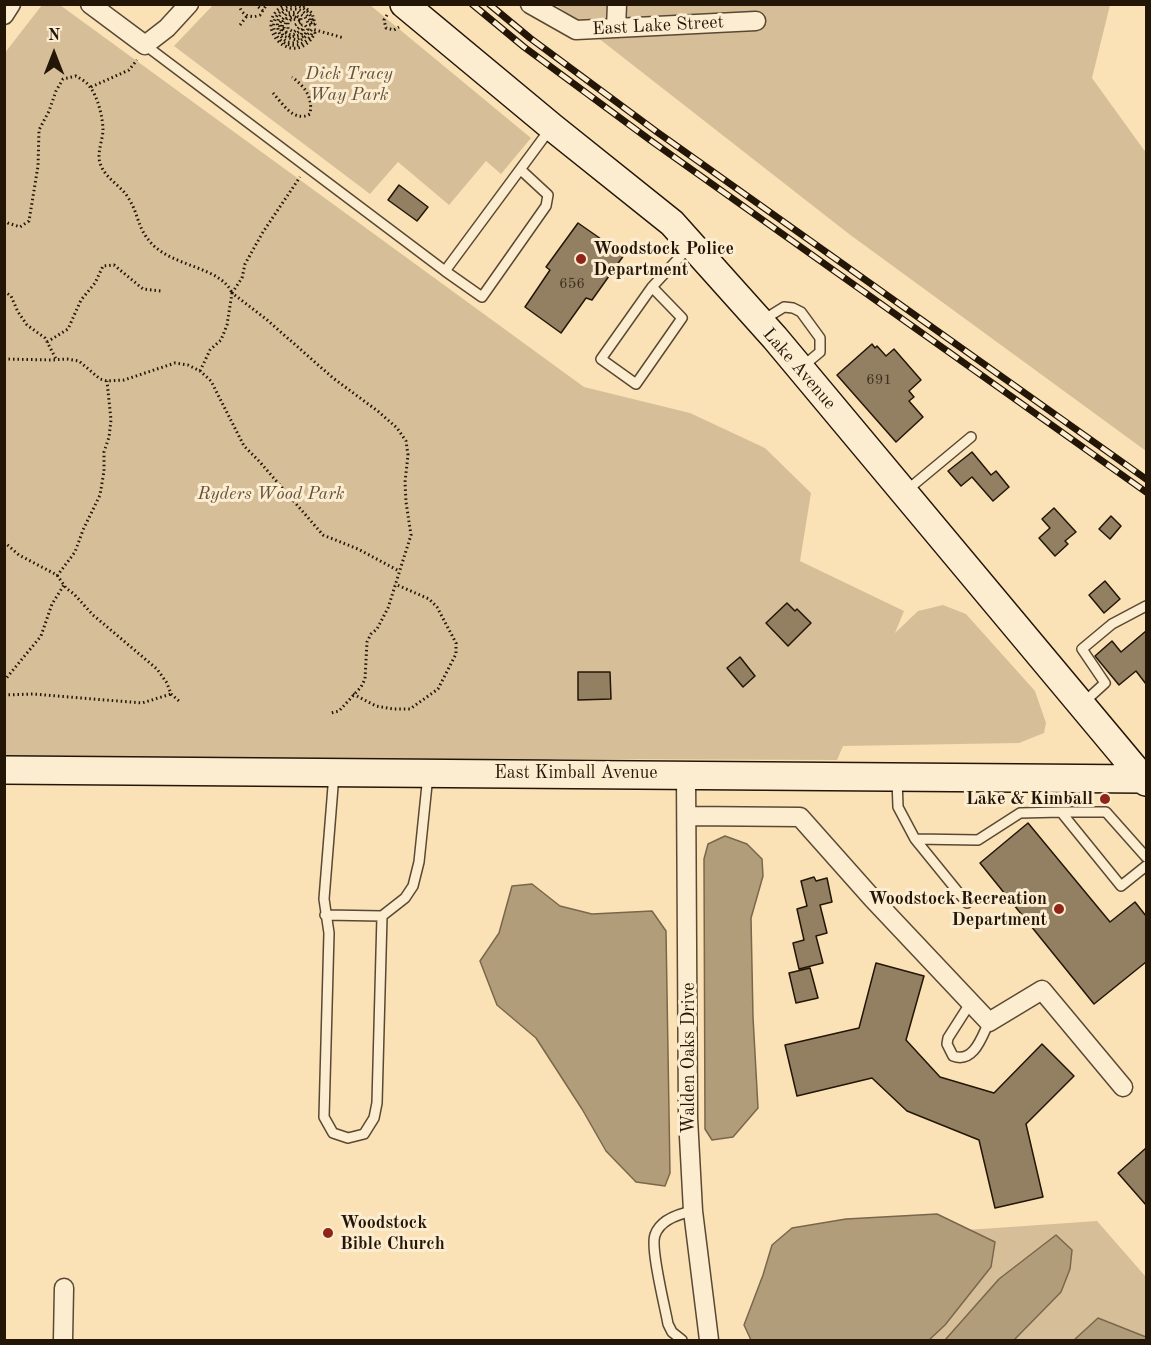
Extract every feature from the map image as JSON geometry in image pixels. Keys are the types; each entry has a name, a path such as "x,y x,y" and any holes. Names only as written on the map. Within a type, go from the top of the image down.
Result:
{"street":[{"path":"4,15 11,4"},
{"path":"90,4 148,47 189,4"},
{"name":"East Lake Street","path":"530,4 576,30 756,21"},
{"path":"616,28 617,4"},
{"name":"Lake Avenue","path":"397,15 552,127 672,223 801,369 1145,780"},
{"name":"East Kimball Avenue","path":"4,770 686,774 1145,780"},
{"name":"Walden Oaks Drive","path":"686,774 688,1118 693,1211 709,1341"},
{"path":"688,816 800,817 872,898 989,1022 1042,990 1123,1087"},
{"path":"63,1341 64,1288"}],"lane":[{"path":"148,47 482,297 546,206 548,195 521,170"},
{"path":"445,271 552,127"},
{"path":"652,287 682,318 636,384 601,359 652,287 691,245"},
{"path":"759,323 784,307 801,312 820,338 820,352 801,369"},
{"path":"904,493 971,437"},
{"path":"1081,704 1105,683 1082,649 1112,624 1146,606"},
{"path":"334,772 324,899 329,933 324,1117 333,1133 348,1138 364,1134 374,1118 382,916"},
{"path":"325,915 382,916 405,898 413,886 420,862 428,772"},
{"path":"897,776 898,807 915,839 967,903"},
{"path":"1061,812 1121,886 1146,866"},
{"path":"915,839 978,840 1020,813 1106,812 1146,857"},
{"path":"971,1002 948,1038 947,1044 953,1056 959,1059 968,1057 974,1052 989,1022"},
{"path":"682,1341 672,1332 668,1324 653,1243 658,1229 672,1217 693,1211"}],"path":[{"path":"246,4 239,6 247,16 256,17 264,12 267,4"},
{"path":"255,4 264,12"},
{"path":"286,4 275,14 271,24 273,35 284,46 295,48 305,45 315,33 313,32 308,40 299,45 289,45 280,41 274,30 275,18 284,8 290,6 303,8 311,15 313,22 311,23 308,16 299,9 288,9 277,22 278,33 286,41 298,43 312,29 345,38"},
{"path":"295,25 301,22 301,18 292,14 283,21 282,29 290,37 301,35 304,28 293,35 287,33 284,28 289,18 298,18 298,21 292,19 287,26 290,31 294,32 302,26 307,26 307,32 300,39 287,39 280,32 281,19 292,11 302,14 310,26 315,24 312,13 301,4"},
{"path":"240,25 247,16"},
{"path":"91,87 129,69 148,47"},
{"path":"4,220 20,227 29,221 38,166 39,130 63,79 76,76 91,87 97,103 103,130 99,161 104,173 129,198 143,234 156,248 171,258 213,274 228,284 232,293 266,319 333,378 379,412 397,428 406,441 408,456 405,482 406,502 411,535 388,608 367,642 364,679 361,687 339,711 331,713"},
{"path":"273,93 295,116 305,117 310,114 307,90 292,77"},
{"path":"200,371 210,350 221,340 227,325 232,293 242,278 245,264 262,232 306,170"},
{"path":"47,342 68,329 81,300 103,266 114,265 143,289 161,291"},
{"path":"4,291 11,296 27,325 41,334 56,359"},
{"path":"4,359 79,361 100,379 107,381 124,380 175,363 188,365 200,371 211,381 218,392 244,446 260,461 323,535 358,549 399,571"},
{"path":"57,576 75,552 82,530 100,495 104,452 111,420 107,381"},
{"path":"4,542 19,555 57,576 93,615 157,669 167,683 171,694 178,700"},
{"path":"4,551 8,546"},
{"path":"353,694 376,706 411,709 438,690 456,654 456,643 437,607 429,599 395,584"},
{"path":"4,681 41,636 52,604 64,585"},
{"path":"4,695 33,694 142,703 171,694"}],"green space":[{"name":"Ryders Wood Park","path":"42,5 60,5 584,387 690,413 765,448 811,493 800,561 904,611 895,633 918,611 943,605 966,614 1035,691 1046,723 1044,733 1019,743 843,746 837,760 553,759 552,762 5,759 4,54"},
{"name":"Dick Tracy Way Park","path":"213,5 370,5 531,138 501,174 486,161 449,205 398,162 370,194 174,46"},
{"path":"556,5 1110,5 1092,78 1146,151 1146,451 849,234"},
{"path":"1097,1221 1146,1277 1146,1340 809,1340 864,1237"}],"shaded area":[{"path":"725,836 747,844 762,859 763,876 751,918 758,1108 733,1137 712,1140 705,1129 704,859 708,844"},
{"path":"532,884 560,906 592,914 652,911 666,931 670,1173 665,1186 636,1182 606,1151 536,1038 497,1005 480,961 499,933 512,886"},
{"path":"937,1214 995,1242 991,1267 945,1325 929,1340 751,1340 744,1325 772,1245 792,1228 846,1219"},
{"path":"1056,1235 1072,1250 1070,1269 1061,1292 1014,1340 945,1340 999,1279"},
{"path":"1098,1318 1146,1337 1146,1340 1074,1340"}],"building":[{"path":"399,185 428,207 417,221 388,200"},
{"name":"Woodstock Police Department","path":"578,223 624,255 592,300 586,298 561,333 525,307 550,270 546,267"},
{"path":"872,344 886,356 894,349 921,380 909,391 914,397 909,401 923,417 896,442 837,375"},
{"path":"972,452 991,475 996,471 1009,487 993,501 972,477 961,486 948,471"},
{"path":"1054,508 1076,532 1065,541 1068,544 1055,556 1039,538 1050,528 1042,519"},
{"path":"1111,516 1121,526 1110,539 1099,529"},
{"path":"1105,581 1120,599 1104,613 1089,595"},
{"path":"787,603 811,623 788,646 766,623"},
{"path":"1146,631 1146,684 1136,671 1119,685 1095,656 1112,641 1121,652"},
{"path":"740,657 755,676 743,687 727,668"},
{"path":"578,672 610,672 611,699 578,700"},
{"name":"Woodstock Recreation Department","path":"1028,823 1110,922 1135,902 1146,916 1146,962 1094,1004 980,863"},
{"path":"814,877 816,881 827,878 832,902 820,905 827,933 816,936 823,963 799,969 793,943 804,940 797,909 807,906 801,881"},
{"path":"876,963 924,976 906,1040 940,1077 994,1093 1042,1044 1074,1076 1026,1124 1043,1197 995,1208 979,1140 907,1111 872,1078 797,1096 785,1045 859,1028"},
{"path":"810,968 818,998 796,1003 789,973"},
{"path":"1146,1148 1146,1205 1118,1173"}],"railway":[{"path":"472,4 524,47 650,140 1146,492"},
{"path":"489,4 530,38 657,132 1146,479"}],"place":[{"name":"Woodstock Police Department","path":"581,259"},
{"name":"Lake & Kimball","path":"1105,799"},
{"name":"Woodstock Recreation Department","path":"1059,909"},
{"name":"Woodstock Bible Church","path":"328,1233"}]}
